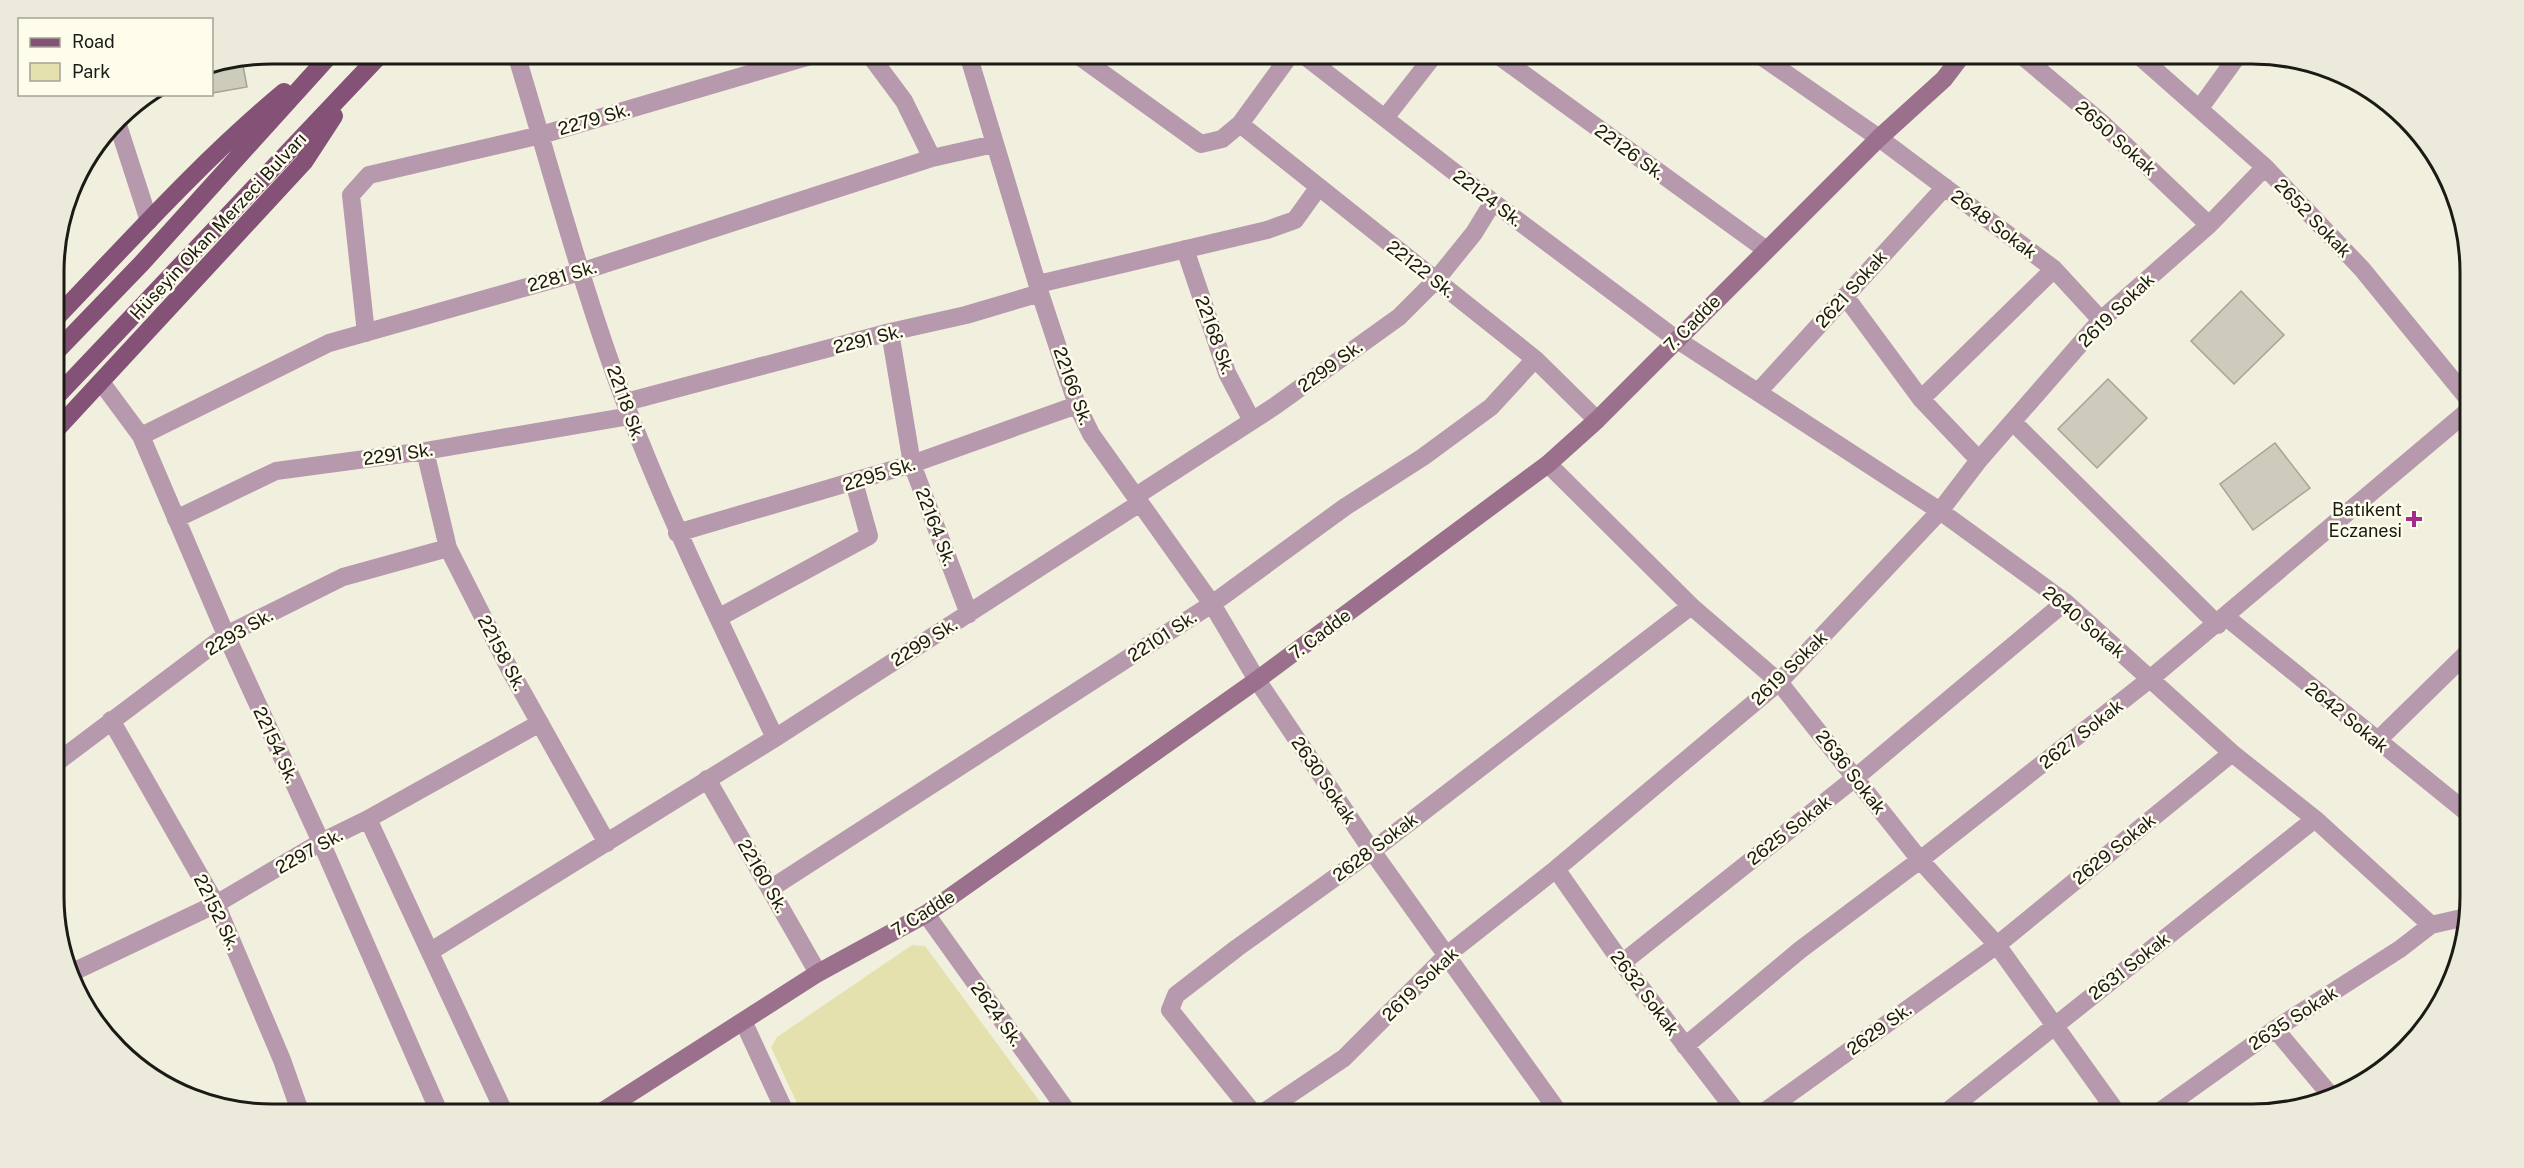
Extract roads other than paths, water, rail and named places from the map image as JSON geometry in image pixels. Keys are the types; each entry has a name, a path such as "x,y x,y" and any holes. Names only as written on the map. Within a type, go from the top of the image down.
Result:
{"main road":[{"path":"65,309 149,221 257,115 318,64"},
{"name":"Hüseyin Okan Merzeci Bulvarı","path":"65,343 142,263 321,64"},
{"name":"Hüseyin Okan Merzeci Bulvarı","path":"65,388 372,64"},
{"path":"65,421 304,162 360,77"}],"street":[{"name":"22118 Sk.","path":"519,64 580,272 628,409 677,533 775,738"},
{"name":"2279 Sk.","path":"366,333 351,195 369,175 541,135 783,64"},
{"path":"877,64 904,101 932,158"},
{"name":"22166 Sk.","path":"971,64 1039,289 1077,405 1091,434 1212,604 1257,681"},
{"path":"1090,64 1201,144 1222,139 1240,124 1284,64"},
{"name":"22124 Sk.","path":"1315,64 1493,202 1676,339"},
{"path":"1385,118 1427,64"},
{"name":"22126 Sk.","path":"1510,64 1765,249"},
{"name":"2648 Sokak","path":"1772,64 1879,138 2054,269 2101,320"},
{"name":"7. Cadde","path":"614,1104 818,974 926,914 1257,681 1548,464 1597,420 1765,249 1879,138 1944,79 1955,64"},
{"name":"2650 Sokak","path":"2032,64 2103,124 2209,225"},
{"name":"2652 Sokak","path":"2149,64 2265,167 2362,269 2460,389"},
{"path":"2200,108 2232,64"},
{"name":"22122 Sk.","path":"1240,124 1535,359 1597,420"},
{"path":"120,131 149,221"},
{"name":"2281 Sk.","path":"141,436 329,344 580,272 932,158 994,144"},
{"name":"2619 Sokak","path":"1277,1103 1344,1058 1448,954 1556,869 1779,681 1940,511 1979,460 2101,320 2209,225 2265,167"},
{"name":"2621 Sokak","path":"1758,392 1945,187"},
{"name":"2291 Sk.","path":"176,519 276,471 425,451 628,409 890,332 966,315 1039,289 1185,249 1267,230 1295,220 1318,188"},
{"name":"2299 Sk.","path":"431,951 775,738 969,614 1251,420 1275,406 1399,317 1436,280 1474,233 1493,202"},
{"name":"22168 Sk.","path":"1185,249 1227,373 1251,420"},
{"path":"1921,399 2054,269"},
{"path":"1845,296 1921,399 1979,460"},
{"name":"22164 Sk.","path":"890,332 912,464 969,614"},
{"name":"2640 Sokak","path":"1676,339 1940,511 2065,602 2232,753 2315,819 2432,924"},
{"name":"22101 Sk.","path":"770,889 1212,604 1344,507 1423,457 1491,407 1535,359"},
{"name":"22154 Sk.","path":"101,382 141,436 226,635 321,842 437,1104"},
{"name":"2295 Sk.","path":"677,533 912,464 1077,405"},
{"name":"2627 Sokak","path":"1685,1047 1800,950 1920,860 2222,621 2460,418"},
{"name":"2642 Sokak","path":"2013,422 2222,621 2460,807"},
{"name":"22158 Sk.","path":"425,451 448,548 540,723 607,843"},
{"name":"2636 Sokak","path":"1548,464 1691,606 1779,681 1920,860 1997,945 2110,1103"},
{"path":"718,618 869,536 854,482"},
{"name":"2293 Sk.","path":"64,757 226,635 343,578 448,548"},
{"name":"2625 Sokak","path":"1622,963 1855,777 2065,602"},
{"name":"2628 Sokak","path":"1246,1104 1170,1010 1176,995 1372,850 1691,606"},
{"path":"2377,741 2460,660"},
{"name":"2630 Sokak","path":"1257,681 1372,850 1553,1103"},
{"name":"22152 Sk.","path":"111,720 216,904 282,1060 297,1104"},
{"name":"2297 Sk.","path":"78,969 216,904 321,842 368,819 540,723"},
{"name":"2629 Sokak","path":"1997,945 2232,753"},
{"name":"22160 Sk.","path":"707,779 818,974"},
{"path":"368,819 500,1104"},
{"name":"2631 Sokak","path":"1957,1103 2315,819"},
{"name":"2632 Sokak","path":"1556,869 1622,963 1730,1103"},
{"name":"2624 Sk.","path":"926,914 1062,1104"},
{"path":"2432,924 2458,919"},
{"name":"2635 Sokak","path":"2171,1103 2275,1029 2400,950 2432,924"},
{"name":"2629 Sk.","path":"1776,1103 1997,945"},
{"path":"744,1023 781,1104"},
{"path":"2275,1029 2325,1089"}],"place":[{"name":"Batıkent Eczanesi","path":"2414,519"}]}
